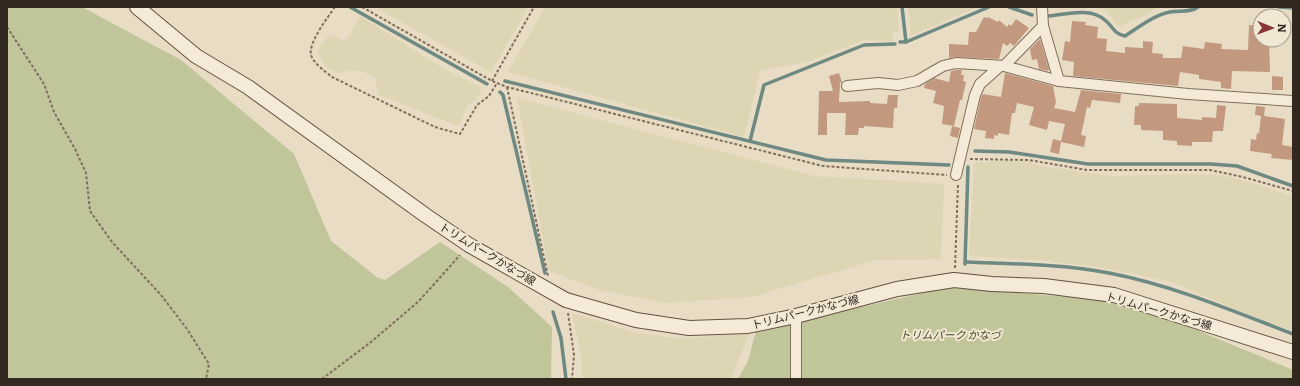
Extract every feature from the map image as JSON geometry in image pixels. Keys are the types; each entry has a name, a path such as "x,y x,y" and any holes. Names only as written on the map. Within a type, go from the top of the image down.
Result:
{"main road":[{"name":"トリムパークかなづ線","path":"137,7 196,56 248,88 469,245 566,300 636,320 688,328 748,326 796,316 897,289 954,280 992,284 1044,286 1114,295 1293,352"}],"street":[{"path":"1042,7 1044,26 1059,81"},
{"path":"957,178 975,95 980,84 1002,67 1044,26"},
{"path":"847,86 878,83 898,86 917,81 943,66 956,63 1002,67 1059,81 1188,94 1293,101"},
{"path":"796,316 796,379"}],"path":[{"path":"335,7 311,47 311,56 319,66 332,77 435,127 460,134 478,105 489,96 497,83"},
{"path":"362,7 492,81 507,88 823,166 957,178 954,280"},
{"path":"492,81 534,7"},
{"path":"7,27 44,84 54,112 76,149 86,173 90,211 112,242 161,295 187,329 209,364 206,379"},
{"path":"507,88 552,291"},
{"path":"968,159 1029,160 1087,170 1210,170 1243,177 1293,191"},
{"path":"322,379 371,342 419,301 469,245"},
{"path":"566,300 574,355 572,379"}],"shaded area":[{"path":"375,7 528,7 491,72"},
{"path":"545,7 897,7 899,32 893,32 893,41 864,40 806,62 760,71 744,137 508,72"},
{"path":"908,7 978,7 911,36"},
{"path":"1097,7 1156,7 1146,15 1118,27 1106,10"},
{"path":"360,16 444,69 482,88 476,100 467,106 459,126 379,95 375,78 364,72 350,70 339,73 326,67 317,51 329,35 344,40 349,37"},
{"path":"517,98 815,176 944,184 941,259 876,260 751,297 665,303 603,291 549,271"},
{"path":"1009,160 1029,161 1040,166 1113,176 1184,174 1220,175 1246,181 1293,196 1293,331 1235,309 1172,282 1104,268 1038,260 969,256 974,163"},
{"path":"572,313 632,332 681,339 750,333 730,379 582,379 582,361"}],"green space":[{"path":"7,7 82,7 181,60 294,154 331,241 378,278 385,280 440,242 508,287 552,327 551,379 7,379"},
{"name":"トリムパーク かなづ","path":"949,287 1115,301 1148,310 1293,370 1293,379 738,379 748,361 756,331"}],"building":[{"path":"984,17 988,17 998,22 999,20 1007,27 1009,24 1011,26 1016,19 1029,28 1014,46 1010,43 1007,46 1003,43 999,59 949,58 949,44 968,45 969,32 976,32"},
{"path":"1072,21 1086,22 1085,25 1098,27 1097,38 1107,39 1106,51 1125,53 1125,47 1143,48 1143,41 1153,42 1152,53 1163,54 1163,58 1181,58 1183,46 1204,49 1205,42 1222,44 1221,49 1248,50 1249,25 1252,25 1252,48 1269,48 1270,72 1232,71 1231,89 1221,88 1221,82 1199,79 1199,75 1180,72 1178,86 1073,76 1074,62 1062,60 1065,41 1070,42"},
{"path":"1040,39 1049,69 1048,71 1039,69 1037,59 1032,60 1030,49"},
{"path":"962,70 961,75 964,75 963,81 966,82 954,126 942,124 944,106 933,103 936,91 924,88 925,84 934,78 949,82 951,71"},
{"path":"839,73 842,82 840,83 839,102 870,101 870,103 887,104 888,95 898,95 897,108 894,108 893,128 864,126 864,128 859,128 858,135 845,135 846,113 827,113 827,135 818,135 819,91 833,91 829,76"},
{"path":"1005,73 1053,86 1056,102 1054,108 1075,112 1081,90 1121,94 1120,103 1092,100 1090,108 1087,107 1081,135 1086,136 1084,147 1061,142 1059,154 1050,152 1053,139 1061,141 1065,124 1049,121 1047,130 1029,125 1034,107 1017,103 1015,113 1012,113 1009,135 998,133 998,136 994,135 994,139 985,138 986,131 974,129 981,97 983,94 1001,97"},
{"path":"1272,76 1283,77 1283,90 1272,90"},
{"path":"1139,103 1177,104 1177,118 1202,120 1202,117 1216,118 1217,105 1226,106 1223,131 1213,131 1212,142 1192,142 1192,146 1177,145 1177,141 1163,140 1163,131 1141,130 1141,125 1134,125 1135,106 1139,106"},
{"path":"1256,106 1265,107 1264,116 1285,119 1282,145 1293,147 1293,160 1271,158 1272,154 1250,151 1251,139 1256,140 1257,133 1259,134 1261,116 1255,115"},
{"path":"952,126 960,128 958,138 950,136"}],"waterway":[{"path":"350,7 487,84"},
{"path":"900,42 906,42 902,7"},
{"path":"906,42 989,7"},
{"path":"1009,7 1032,15"},
{"path":"1049,16 1079,12 1093,14 1106,21 1116,32 1125,36 1158,16 1170,12 1188,11 1198,7"},
{"path":"1279,7 1293,8"},
{"path":"750,141 764,85 864,45 895,44"},
{"path":"505,81 826,160 949,165"},
{"path":"500,92 503,95 545,273"},
{"path":"975,151 1009,152 1088,164 1211,164 1237,166 1293,186"},
{"path":"965,264 968,167"},
{"path":"967,262 1074,268 1133,278 1202,299 1293,334"},
{"path":"553,312 561,338 566,379"}]}
